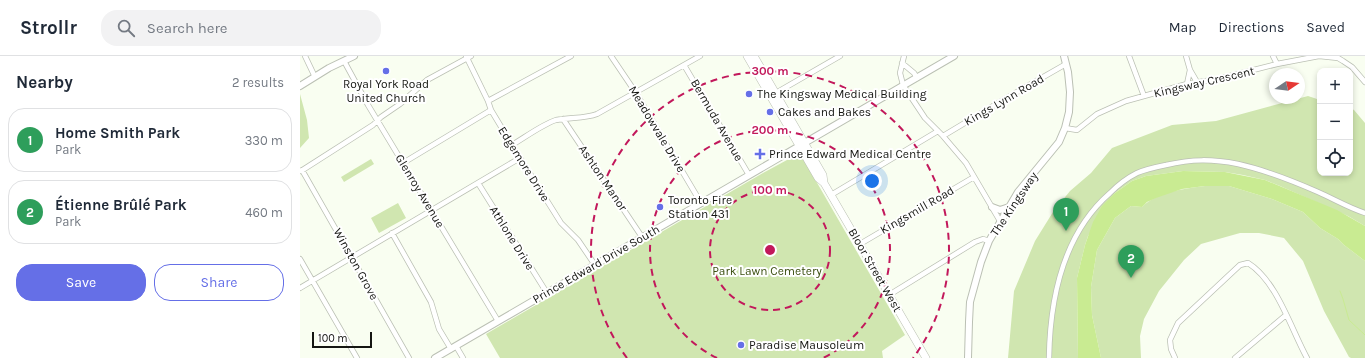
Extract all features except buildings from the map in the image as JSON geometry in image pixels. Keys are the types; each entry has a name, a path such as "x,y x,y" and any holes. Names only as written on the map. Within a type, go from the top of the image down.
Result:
{"main road":[{"name":"Bloor Street West","path":"748,56 802,145 823,175 824,183 926,358"},
{"name":"Bloor Street West","path":"754,56 773,95"}],"street":[{"path":"305,56 315,77"},
{"path":"300,86 336,64 354,56"},
{"path":"488,101 571,56"},
{"name":"Meadowvale Drive","path":"611,56 636,93 701,203"},
{"path":"512,145 552,122 563,119 593,116 700,56"},
{"path":"773,95 840,56"},
{"path":"904,56 900,74 904,85 925,118 966,163 1000,221"},
{"name":"Prince Edward Drive South","path":"435,358 954,56"},
{"name":"The Kingsway","path":"968,358 970,302 981,262 989,241 1000,221 1025,183 1059,142 1065,128 1069,112 1070,92 1064,56"},
{"path":"1129,56 1144,96"},
{"path":"1186,56 1190,70 1197,82"},
{"path":"1273,56 1277,64"},
{"name":"Kingsway Crescent","path":"1065,128 1077,130 1097,114 1126,101 1187,84 1218,79 1277,64 1318,56 1338,57 1352,67 1365,82"},
{"path":"301,171 378,121 427,80 468,57"},
{"name":"Edgemore Drive","path":"468,57 491,110 512,145 561,223 578,240 595,265"},
{"name":"Glenroy Avenue","path":"341,62 498,321"},
{"path":"902,63 917,78"},
{"name":"Kings Lynn Road","path":"942,136 1066,64"},
{"name":"Bermuda Avenue","path":"684,65 749,175"},
{"path":"1187,84 1190,70"},
{"path":"403,163 491,110"},
{"name":"Ashton Manor","path":"563,119 642,237"},
{"path":"831,195 938,131"},
{"path":"300,288 520,158"},
{"path":"1049,358 1052,312 1067,252 1080,228 1093,210 1123,182 1137,173 1153,168 1195,160 1238,164 1292,182 1365,213"},
{"name":"Winston Grove","path":"301,171 409,358"},
{"name":"Kingsmill Road","path":"860,244 974,177"},
{"name":"Athlone Drive","path":"478,183 547,293"},
{"path":"992,207 1000,210 1009,207"},
{"path":"392,233 431,302 439,329 463,358"},
{"path":"889,294 976,242 983,239 989,241"},
{"path":"300,260 357,358"},
{"path":"1175,358 1171,349 1170,340 1178,323 1240,265 1248,263 1261,274 1274,293 1307,358"},
{"path":"1235,358 1286,315"}],"green space":[{"path":"300,94 307,120 309,138 300,148"},
{"path":"1308,96 1317,99 1317,176 1353,176 1353,110 1365,123 1365,226 1348,216 1280,186 1265,180 1243,175 1225,172 1183,171 1146,176 1132,181 1115,193 1088,236 1085,245 1077,278 1078,358 1008,358 1014,291 1035,241 1053,212 1070,191 1091,173 1112,148 1172,125 1216,121 1279,104 1305,104 1305,97"},
{"name":"Park Lawn Cemetery","path":"798,154 801,155 905,335 882,351 883,358 500,358 486,334"},
{"path":"371,159 374,164 344,182 341,177"},
{"path":"1205,186 1229,186 1272,199 1303,212 1320,228 1338,239 1365,261 1365,358 1349,357 1324,311 1303,261 1284,238 1259,233 1240,233 1201,244 1184,260 1159,291 1144,319 1140,336 1141,358 1101,358 1092,315 1091,287 1097,250 1115,218 1131,206 1142,207 1155,198 1171,192"},
{"path":"398,203 406,218 379,233 371,218"}],"shaded area":[{"path":"1183,171 1225,172 1265,180 1337,210 1365,226 1365,261 1338,239 1320,228 1303,212 1272,199 1229,186 1205,186 1182,189 1147,202 1142,207 1131,206 1115,218 1097,250 1091,287 1092,315 1101,358 1078,358 1077,278 1085,245 1093,222 1102,206 1115,193 1132,181 1146,176"}],"waterway":[{"path":"1340,291 1349,320 1365,335"}],"place":[{"name":"Royal York Road United Church","path":"386,71"},
{"name":"The Kingsway Medical Building","path":"749,94"},
{"name":"Cakes and Bakes","path":"770,112"},
{"name":"Prince Edward Medical Centre","path":"760,154"},
{"name":"Toronto Fire Station 431","path":"660,207"},
{"name":"Home Smith Park","path":"1066,231"},
{"name":"Étienne Brûlé Park","path":"1131,278"},
{"name":"Paradise Mausoleum","path":"741,345"}]}
